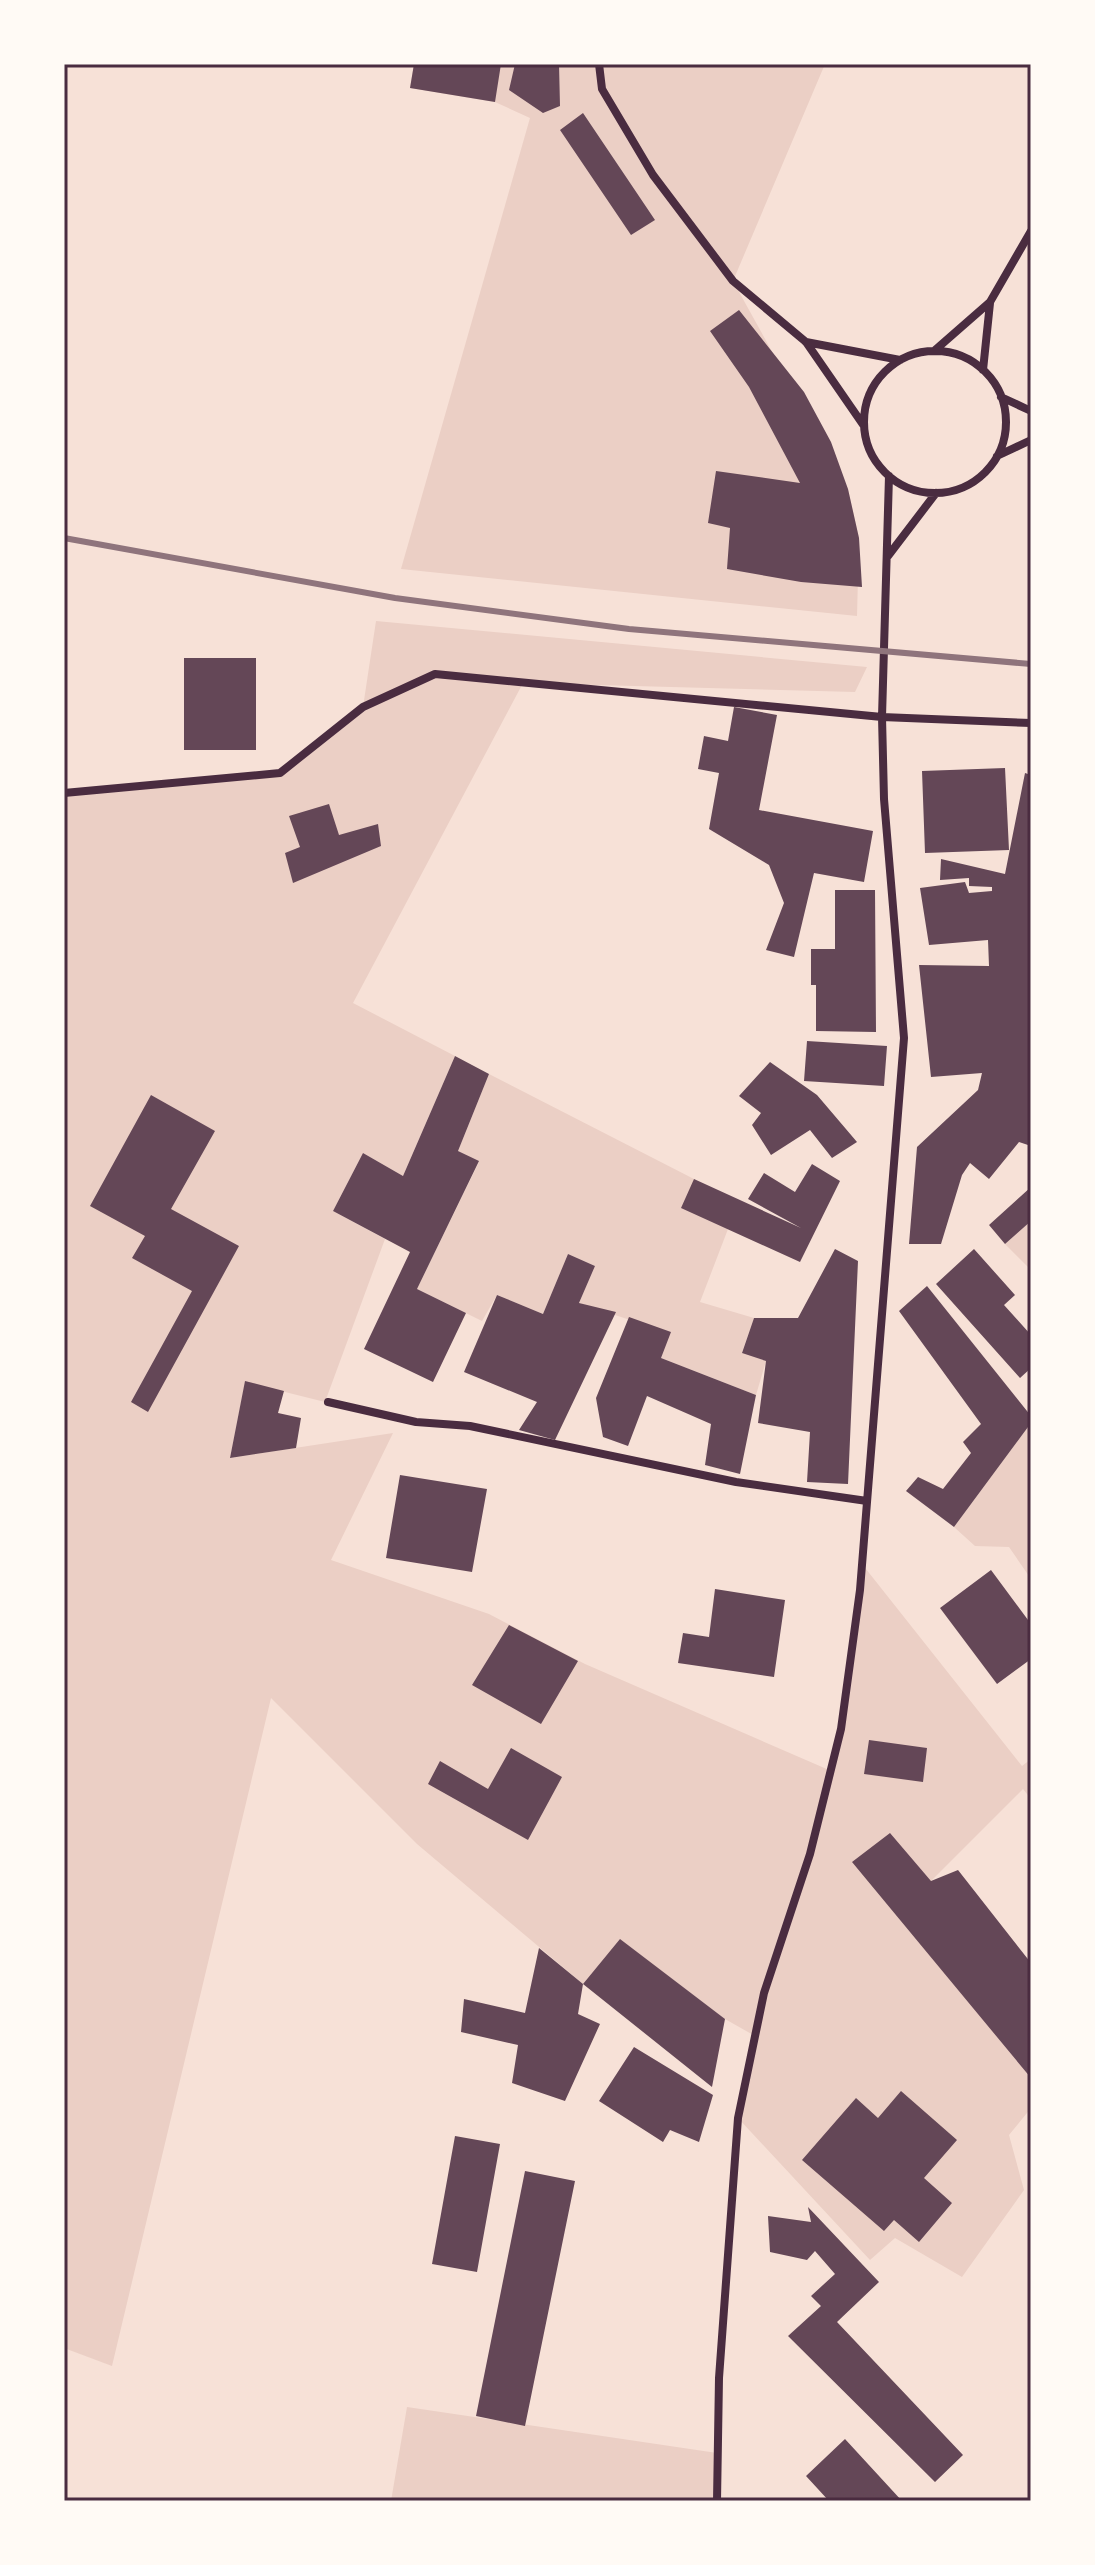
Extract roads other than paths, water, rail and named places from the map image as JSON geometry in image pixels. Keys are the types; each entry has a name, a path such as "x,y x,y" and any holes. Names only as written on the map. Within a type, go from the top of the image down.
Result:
{"street":[{"path":"599,64 602,89 653,175 733,281 806,342 864,426 876,462 889,476 902,485 936,493 971,483 997,457 1031,440"},
{"path":"934,351 990,302 1031,231"},
{"path":"983,370 990,302"},
{"path":"806,342 900,360 934,351 952,353 983,370 1001,397 1005,417 1004,438 997,457"},
{"path":"864,426 865,407 873,388 900,360"},
{"path":"1001,397 1031,411"},
{"path":"717,2501 719,2378 738,2118 764,1993 810,1854 841,1729 860,1590 904,1038 884,799 882,717 889,476"},
{"path":"888,556 936,493"},
{"path":"64,793 280,773 363,707 435,674 882,717 1031,723"},
{"path":"328,1402 416,1422 470,1426 736,1482 867,1501"}],"railway":[{"path":"64,538 395,598 629,629 1031,664"}]}
